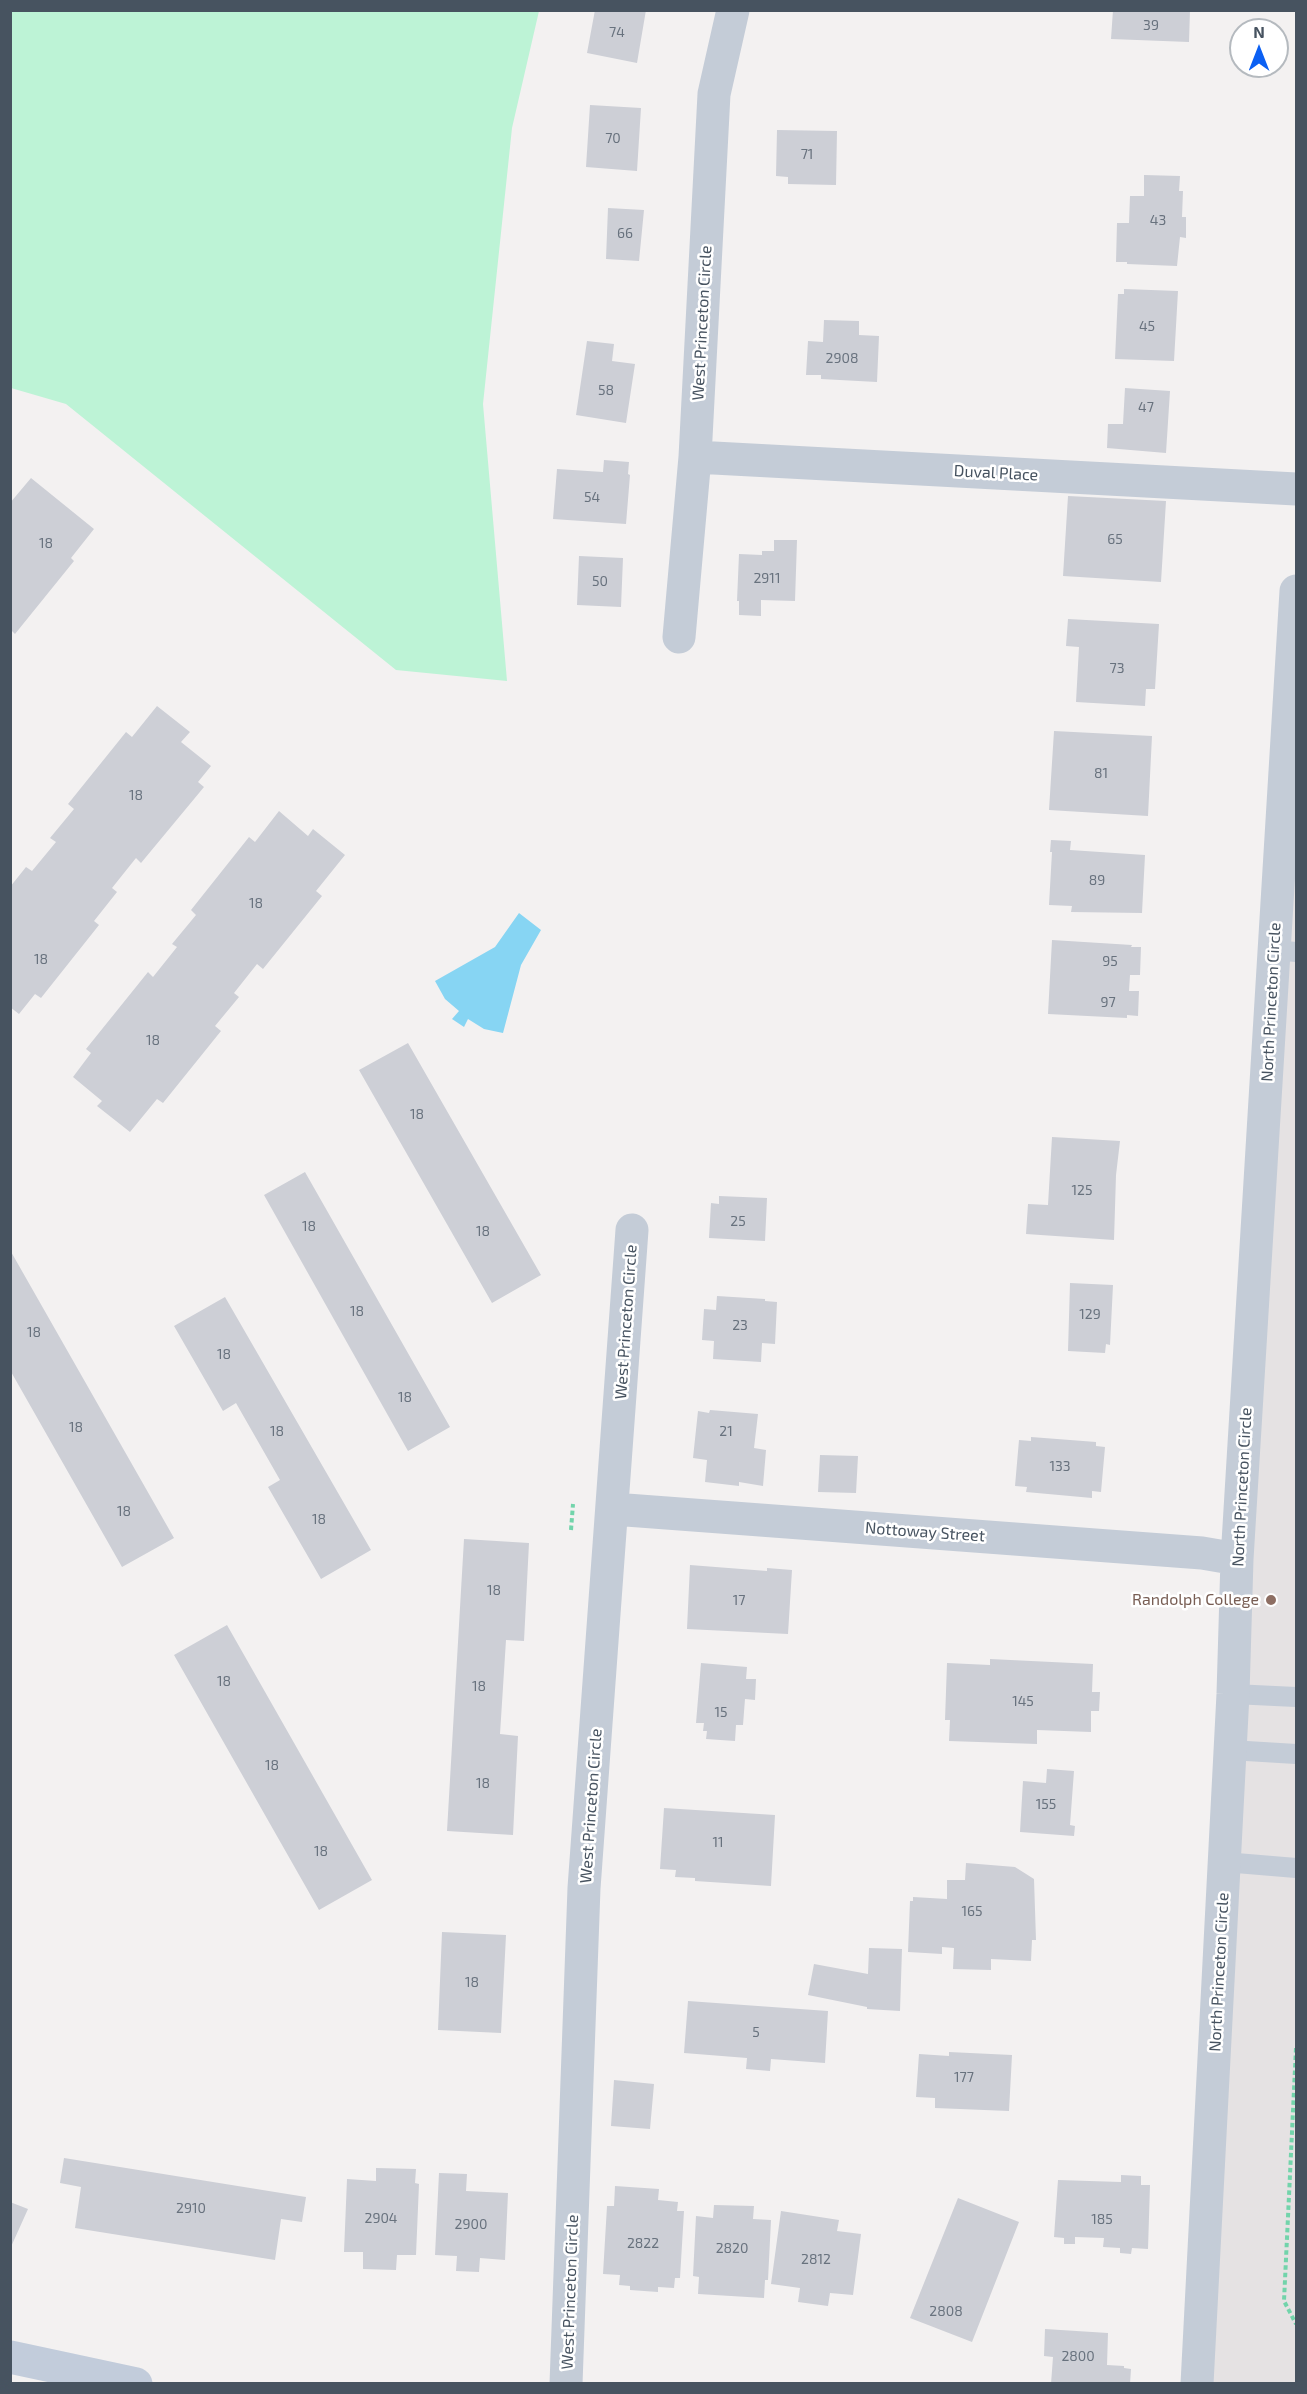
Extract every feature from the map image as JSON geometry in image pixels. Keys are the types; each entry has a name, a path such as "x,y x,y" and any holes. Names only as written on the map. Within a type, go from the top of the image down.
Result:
{"main road":[{"path":"10,2357 136,2384"}],"street":[{"name":"West Princeton Circle","path":"679,637 695,457 714,94 733,10"},
{"name":"Duval Place","path":"695,457 1296,489"},
{"name":"North Princeton Circle","path":"1197,2384 1233,1694 1237,1559 1285,951 1296,591"},
{"name":"West Princeton Circle","path":"566,2384 584,1888 632,1230"},
{"name":"Nottoway Street","path":"613,1509 1202,1553 1237,1559"}],"lane":[{"path":"1233,1694 1296,1696"},
{"path":"1230,1750 1296,1754"},
{"path":"1224,1862 1296,1868"}],"path":[{"path":"571,1530 574,1497"},
{"path":"1296,2048 1284,2301 1296,2324"}],"shaded area":[{"name":"Randolph College","path":"1282,816 1296,817 1296,2383 1210,2384"}],"green space":[{"path":"10,11 539,11 512,128 483,404 507,681 396,670 66,404 11,388"}],"water":[{"path":"519,913 541,930 521,965 503,1033 484,1029 468,1019 464,1027 452,1019 459,1011 445,999 435,981 495,947"}],"building":[{"path":"595,10 646,10 637,63 587,53"},
{"path":"1113,10 1190,10 1189,42 1111,39"},
{"path":"590,105 641,108 637,171 586,167"},
{"path":"777,130 837,131 836,185 788,184 788,177 776,176"},
{"path":"1144,175 1180,176 1179,191 1183,191 1182,217 1186,217 1186,238 1180,237 1177,266 1116,262 1117,223 1129,223 1130,196 1144,196"},
{"path":"608,208 644,210 639,261 606,259"},
{"path":"1124,289 1178,291 1174,361 1115,359 1118,294 1124,294"},
{"path":"824,320 859,321 859,335 879,336 877,382 821,379 821,375 806,375 808,341 823,342"},
{"path":"587,341 614,344 612,361 635,364 626,423 576,415"},
{"path":"1125,388 1170,391 1166,453 1107,448 1108,424 1123,424"},
{"path":"604,460 629,462 626,524 553,519 557,469 603,472"},
{"path":"31,478 94,529 71,558 74,561 15,634 10,629 10,503"},
{"path":"1068,496 1166,501 1161,582 1063,576"},
{"path":"774,540 797,540 795,601 761,600 761,616 739,615 739,601 737,601 739,554 762,555 762,551 774,551"},
{"path":"579,556 623,558 621,607 577,605"},
{"path":"1068,619 1159,624 1155,689 1146,689 1145,706 1076,702 1079,647 1066,646"},
{"path":"157,706 190,732 181,742 211,766 198,782 204,787 141,863 136,858 112,888 117,892 94,921 99,925 41,998 35,994 19,1014 10,1007 10,887 26,867 32,871 56,842 50,838 74,809 68,804 126,732 132,737"},
{"path":"1054,731 1152,736 1148,816 1049,810"},
{"path":"279,811 308,836 313,829 345,855 316,891 322,896 263,969 257,964 234,993 239,997 215,1026 221,1031 163,1103 157,1099 130,1132 97,1106 102,1101 73,1077 91,1053 86,1049 148,972 153,977 177,947 172,944 196,915 191,910 249,837 255,842"},
{"path":"1051,840 1071,841 1070,850 1145,855 1142,913 1071,912 1072,906 1049,905"},
{"path":"1052,940 1141,947 1140,975 1130,975 1129,991 1139,991 1138,1016 1127,1015 1127,1018 1048,1014"},
{"path":"408,1043 541,1275 492,1303 359,1070"},
{"path":"1052,1137 1120,1141 1116,1175 1114,1240 1026,1234 1028,1204 1048,1205"},
{"path":"305,1172 450,1427 408,1451 264,1195"},
{"path":"719,1196 767,1198 765,1241 709,1238 711,1203 719,1204"},
{"path":"10,1250 174,1538 122,1567 10,1370"},
{"path":"1070,1283 1113,1285 1110,1345 1106,1344 1105,1353 1068,1351"},
{"path":"717,1296 777,1302 775,1344 762,1343 761,1362 713,1359 714,1341 702,1340 704,1309 716,1310"},
{"path":"225,1297 371,1550 321,1579 268,1487 280,1480 236,1403 223,1411 174,1326"},
{"path":"710,1410 758,1414 754,1448 766,1450 763,1486 739,1482 739,1486 705,1482 707,1460 693,1458 698,1411 709,1413"},
{"path":"1031,1437 1096,1442 1096,1446 1105,1447 1101,1492 1092,1491 1092,1498 1026,1492 1027,1487 1015,1486 1019,1440 1031,1441"},
{"path":"820,1455 858,1456 856,1493 818,1492"},
{"path":"464,1539 529,1543 524,1641 506,1640 500,1734 518,1736 513,1835 447,1831"},
{"path":"690,1565 767,1571 767,1568 792,1570 788,1634 687,1629"},
{"path":"227,1625 372,1880 319,1910 174,1655"},
{"path":"990,1659 1093,1664 1092,1692 1100,1692 1099,1711 1091,1711 1091,1732 1037,1730 1037,1744 949,1741 950,1720 945,1720 947,1663 990,1665"},
{"path":"701,1663 747,1667 746,1679 756,1679 755,1700 745,1699 743,1725 736,1725 735,1741 706,1739 707,1731 703,1731 704,1723 696,1723"},
{"path":"1047,1769 1074,1771 1070,1825 1075,1826 1074,1836 1020,1832 1023,1781 1046,1783"},
{"path":"664,1808 775,1815 771,1886 695,1881 695,1878 675,1877 676,1870 660,1869"},
{"path":"966,1863 1015,1867 1034,1879 1036,1940 1032,1940 1031,1961 991,1959 991,1970 953,1969 954,1948 942,1947 942,1954 908,1952 910,1901 913,1901 913,1897 947,1899 947,1880 965,1880"},
{"path":"442,1932 506,1935 501,2033 438,2030"},
{"path":"869,1948 902,1949 900,2011 867,2009 867,2007 808,1995 814,1964 868,1974"},
{"path":"688,2001 828,2011 825,2063 771,2059 770,2071 746,2069 747,2058 684,2053"},
{"path":"949,2052 1012,2055 1009,2111 935,2108 935,2098 916,2097 919,2054 949,2056"},
{"path":"614,2080 654,2084 650,2129 611,2126"},
{"path":"64,2158 306,2197 302,2222 281,2219 275,2260 75,2228 81,2187 60,2183"},
{"path":"376,2168 416,2169 415,2183 419,2184 416,2255 397,2255 396,2270 363,2269 363,2252 344,2252 347,2179 376,2181"},
{"path":"439,2173 467,2174 466,2191 508,2193 505,2260 480,2258 479,2272 456,2271 457,2256 435,2255"},
{"path":"1121,2175 1141,2176 1141,2185 1150,2185 1148,2249 1132,2248 1131,2254 1120,2253 1120,2248 1103,2247 1104,2238 1075,2237 1075,2244 1064,2244 1064,2238 1054,2237 1058,2180 1121,2182"},
{"path":"615,2186 659,2189 658,2200 678,2202 677,2211 684,2211 680,2278 675,2278 674,2288 658,2287 658,2292 630,2290 630,2286 619,2285 620,2275 603,2274 607,2206 614,2206"},
{"path":"958,2198 1019,2222 972,2342 910,2318"},
{"path":"10,2202 28,2209 10,2249"},
{"path":"714,2205 754,2206 753,2219 771,2220 768,2280 765,2280 764,2298 698,2294 699,2277 693,2276 696,2216 713,2218"},
{"path":"781,2211 839,2220 837,2231 861,2234 853,2295 830,2293 828,2306 798,2302 800,2288 771,2284"},
{"path":"1045,2329 1108,2333 1107,2365 1124,2366 1124,2368 1131,2369 1130,2384 1051,2384 1053,2357 1044,2356"}],"place":[{"name":"Randolph College","path":"1271,1600"}]}
